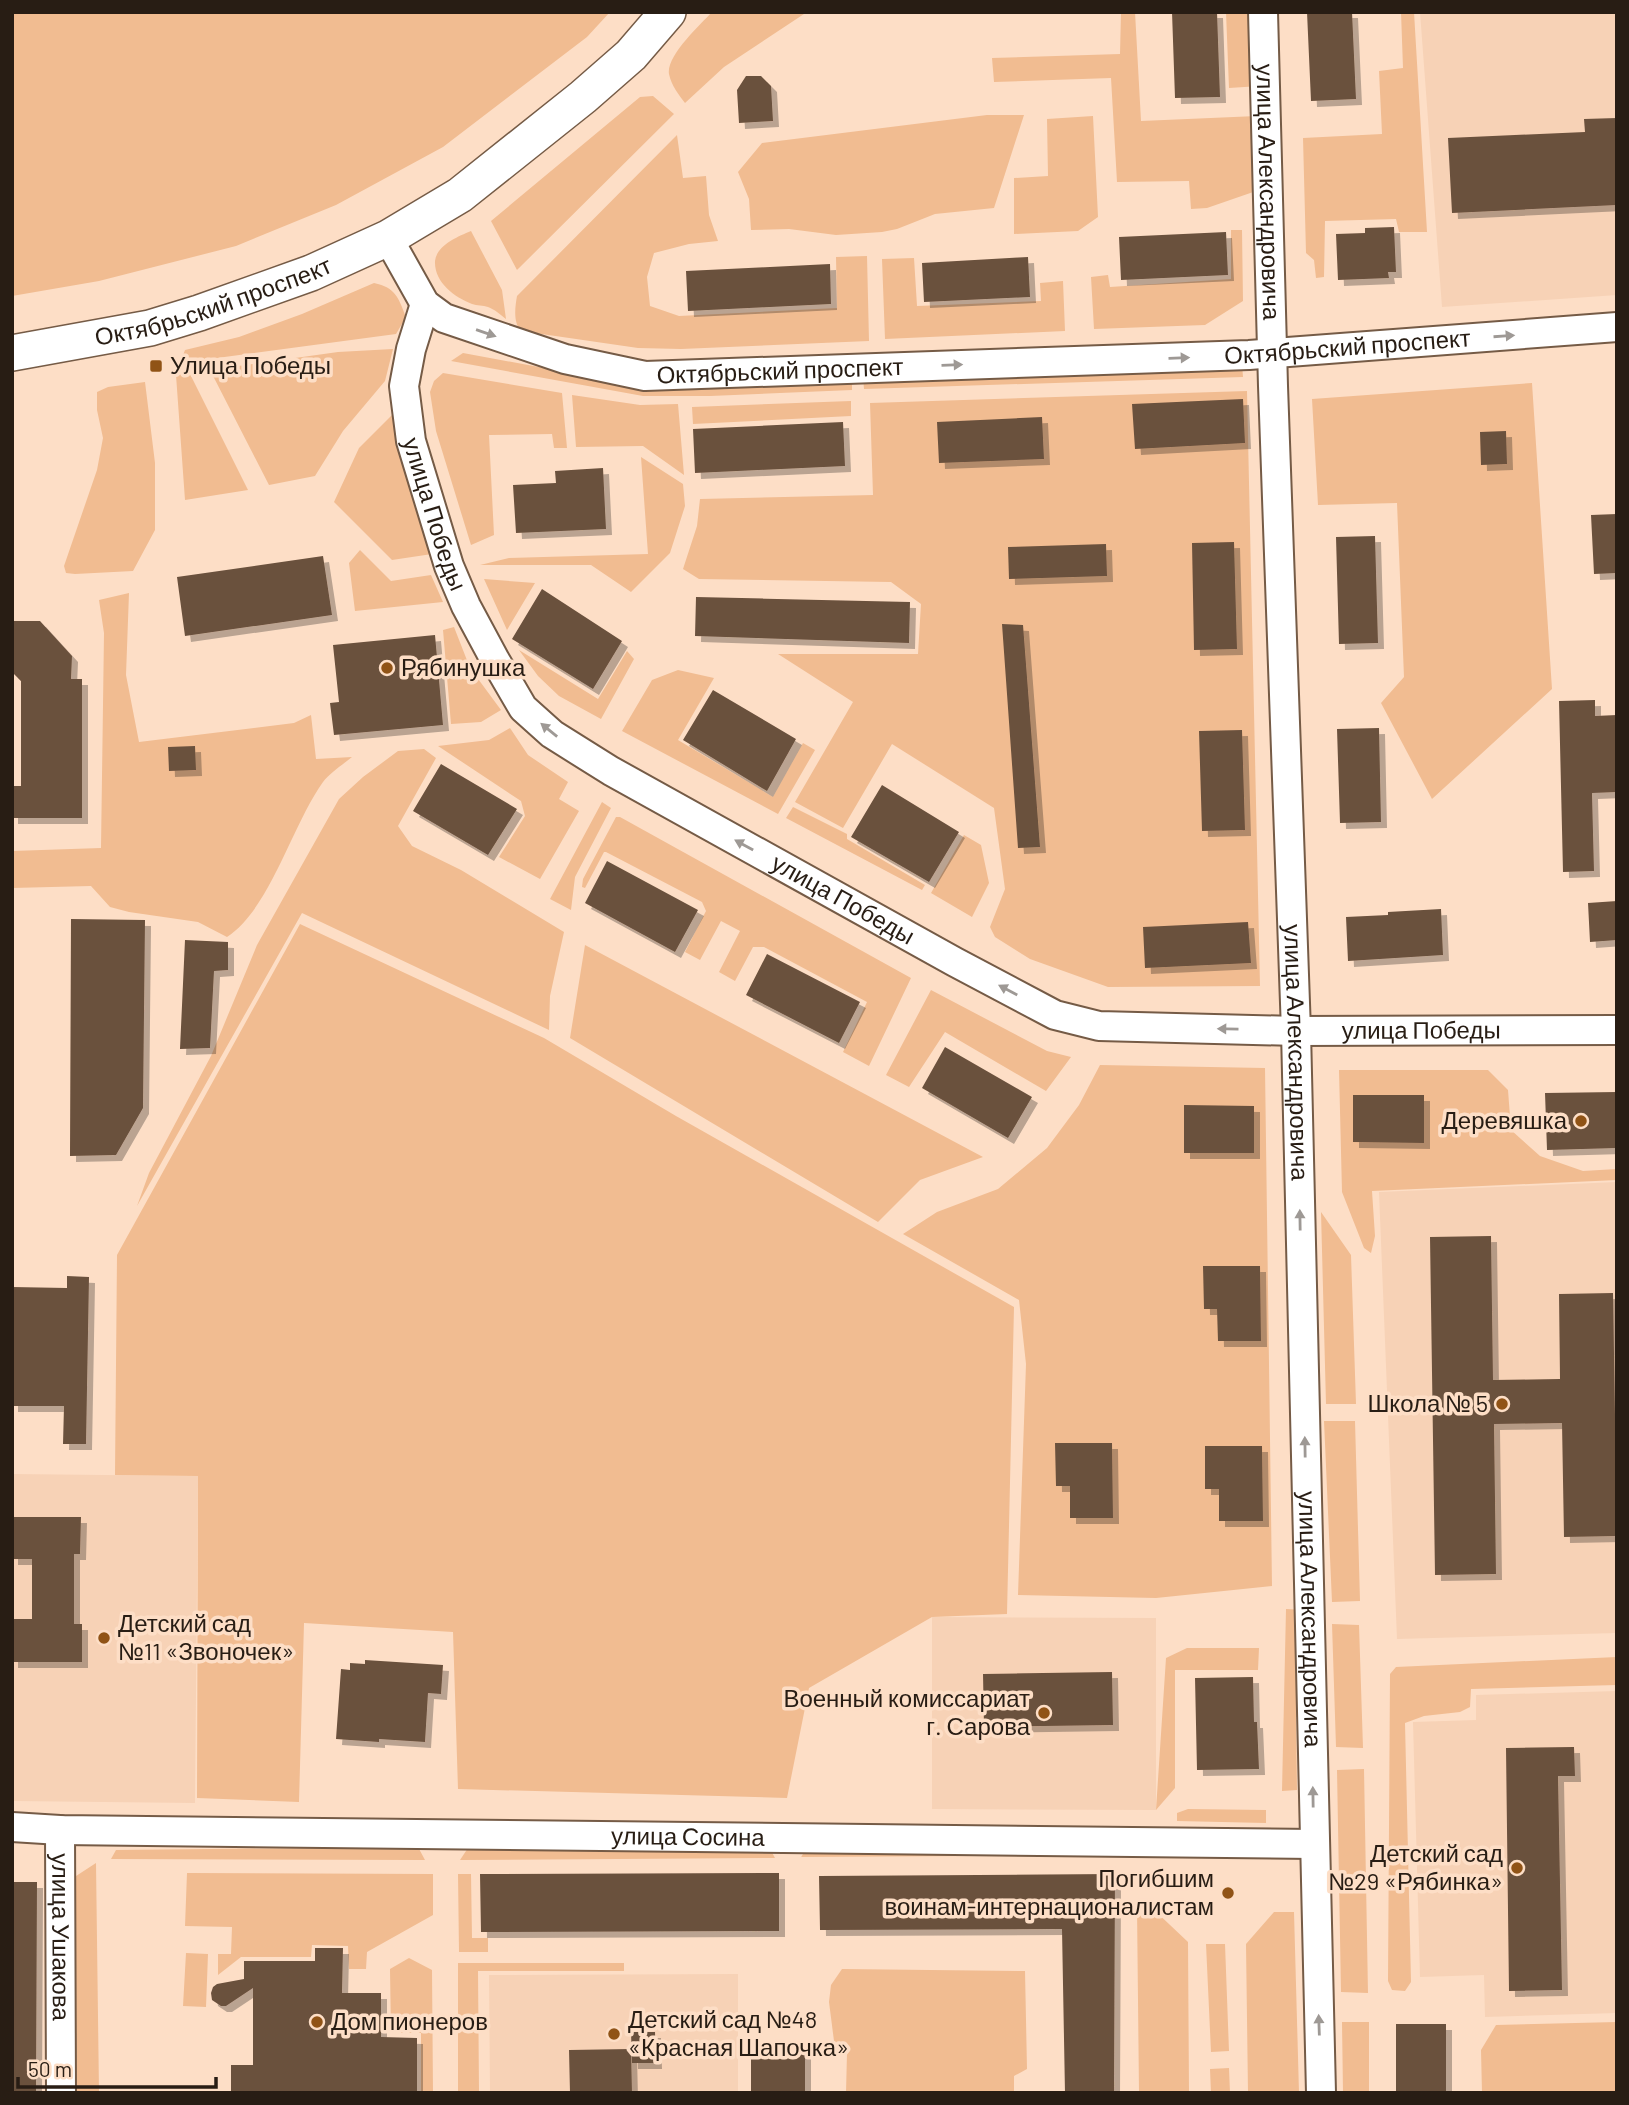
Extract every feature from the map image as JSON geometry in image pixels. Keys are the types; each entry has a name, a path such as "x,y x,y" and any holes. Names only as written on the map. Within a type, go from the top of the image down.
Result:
{"street":[{"name":"Октябрьский проспект","path":"12,353 150,328 200,313 311,273 388,238 460,195 573,106 631,55 668,12"},
{"name":"улица Александровича","path":"1263,12 1296,1031 1321,2093"},
{"path":"388,238 425,304"},
{"name":"Октябрьский проспект","path":"425,304 444,318 565,359 645,376 1272,354 1617,327"},
{"name":"улица Победы","path":"425,304 411,349 404,386 411,441 453,576 483,639 523,708 552,734 611,772 1055,1015 1100,1026 1296,1031 1617,1030"},
{"name":"улица Ушакова","path":"12,1827 60,1830 61,2093"},
{"name":"улица Сосина","path":"60,1830 1314,1844"}],"shaded area":[{"path":"12,12 610,12 587,37 443,147 336,205 236,246 99,281 12,296"},
{"path":"712,12 807,12 724,67 685,103 672,82 669,67 685,41"},
{"path":"1121,12 1135,12 1141,121 1257,116 1259,190 1207,208 1191,209 1189,181 1117,182 1111,78 994,82 992,58 1120,54"},
{"path":"1226,12 1257,12 1260,86 1229,88"},
{"path":"1401,12 1414,12 1427,232 1399,232 1396,219 1325,221 1324,277 1316,278 1314,260 1306,253 1303,138 1382,134 1379,71 1403,68"},
{"path":"1420,12 1617,12 1617,295 1442,307"},
{"path":"653,96 674,114 517,270 491,221 640,97"},
{"path":"987,115 1024,115 994,208 935,214 882,232 836,235 789,229 751,230 749,199 738,172 762,143"},
{"path":"1093,116 1098,217 1078,231 1014,234 1014,178 1048,176 1047,119"},
{"path":"677,135 683,178 706,176 709,215 718,241 689,244 654,253 647,277 650,306 679,316 837,308 836,257 867,256 869,341 681,349 638,348 521,331 516,319 517,296"},
{"path":"1231,230 1242,230 1243,301 1205,325 1094,329 1091,277 1108,275 1110,287 1231,279"},
{"path":"471,231 502,290 506,319 486,306 472,304 458,297 446,288 438,276 435,261 440,250 449,242"},
{"path":"914,258 917,306 1041,301 1040,283 1063,281 1065,331 885,339 882,259"},
{"path":"374,283 392,291 401,304 406,317 396,334 180,363 185,350 239,337"},
{"path":"393,349 385,381 343,431 315,476 269,485 210,370 338,352"},
{"path":"463,353 641,386 852,379 852,390 643,396 451,361"},
{"path":"1242,364 1243,377 864,389 863,377"},
{"path":"443,373 562,393 567,448 554,448 552,434 489,435 494,535 471,545 436,431 430,392 434,381"},
{"path":"190,374 248,490 185,500 176,375"},
{"path":"145,382 155,463 155,530 133,571 66,573 64,566 97,470 103,438 97,410 97,392 108,387"},
{"path":"1532,383 1552,689 1432,799 1381,703 1404,677 1397,503 1318,505 1312,399"},
{"path":"1247,391 1260,986 1108,987 1030,959 995,937 990,927 1005,889 994,808 892,744 843,828 795,802 853,702 778,654 918,654 921,604 891,582 699,579 683,569 697,526 700,499 873,495 870,403"},
{"path":"572,395 640,405 678,404 684,475 643,446 576,447"},
{"path":"851,401 851,416 693,424 692,407"},
{"path":"393,414 432,554 392,560 334,502 359,448"},
{"path":"641,457 683,484 685,506 670,553 631,592 591,565 480,565 509,558 648,554"},
{"path":"360,550 391,581 431,575 443,602 355,611 349,563"},
{"path":"484,579 535,583 507,630"},
{"path":"129,593 126,675 139,742 294,723 311,715 316,759 352,757 323,782 256,907 227,937 198,922 110,907 91,886 12,888 12,851 101,848 104,633 99,600"},
{"path":"454,627 470,668 501,710 481,722 451,724 443,630"},
{"path":"519,650 598,699 627,651 634,659 601,719 559,696 538,676"},
{"path":"678,670 714,678 678,740 773,797 803,743 815,750 778,814 622,731 652,680"},
{"path":"510,728 528,755 568,782 559,799 579,811 540,879 499,857 525,816 521,801 438,746 489,740"},
{"path":"424,749 436,758 398,826 412,846 461,870 564,932 550,996 549,1030 302,913 137,1206 149,1173 211,1056 257,945 339,799 398,751"},
{"path":"602,802 611,808 575,877 571,910 550,899"},
{"path":"793,807 847,834 847,839 925,885 922,890 786,818"},
{"path":"616,817 911,978 869,1066 843,1052 867,1002 764,947 753,947 735,981 719,972 740,931 721,921 700,960 685,952 706,911 702,902 606,852 585,888 582,887 583,879"},
{"path":"964,835 981,845 989,883 972,917 931,893"},
{"path":"300,924 544,1038 676,1116 1014,1307 1007,1614 932,1617 809,1688 787,1798 458,1789 453,1632 304,1623 299,1802 197,1798 198,1476 115,1475 117,1255"},
{"path":"585,945 983,1157 920,1180 878,1222 570,1038"},
{"path":"931,990 1047,1051 1071,1057 1046,1091 945,1032 909,1087 886,1075"},
{"path":"1100,1065 1265,1068 1272,1586 1156,1598 1018,1595 1026,1364 1019,1300 903,1234 937,1212 998,1189 1047,1148 1079,1105"},
{"path":"1339,1070 1488,1070 1508,1090 1511,1130 1540,1156 1583,1171 1617,1169 1617,1180 1372,1191 1375,1236 1371,1253 1364,1248 1342,1192"},
{"name":"Школа № 5","path":"1617,1182 1617,1633 1397,1639 1379,1192"},
{"path":"1321,1212 1351,1255 1356,1404 1326,1404"},
{"path":"1324,1421 1355,1421 1360,1601 1332,1602"},
{"name":"Детский сад №11 «Звоночек»","path":"12,1474 198,1476 195,1803 12,1801"},
{"path":"1286,1609 1305,1610 1307,1716 1296,1717 1297,1790 1282,1791"},
{"name":"Военный комиссариат г. Сарова","path":"932,1617 1156,1618 1156,1810 932,1809"},
{"path":"1332,1624 1359,1625 1363,1748 1336,1747"},
{"path":"1187,1648 1259,1648 1258,1670 1175,1670 1175,1788 1156,1810 1166,1658"},
{"path":"1617,1657 1617,1685 1471,1689 1470,1707 1460,1712 1424,1716 1405,1723 1411,1982 1405,1991 1392,1990 1388,1981 1390,1674 1396,1667"},
{"name":"Детский сад №29 «Рябинка»","path":"1617,1691 1617,2013 1485,2017 1484,1975 1420,1977 1413,1722 1476,1720 1476,1695"},
{"path":"1364,1769 1368,1993 1341,1992 1337,1770"},
{"path":"1188,1809 1266,1810 1266,1823 1177,1821 1177,1813"},
{"path":"418,1847 425,1860 111,1859 116,1850"},
{"path":"769,1847 775,1858 460,1860 468,1848"},
{"path":"807,1848 1126,1855 801,1857"},
{"path":"96,1863 99,2093 73,2093 73,1878"},
{"path":"187,1873 433,1874 433,1915 367,1952 366,1969 349,1969 348,1946 312,1945 311,1957 241,1957 218,1975 218,1954 231,1954 232,1927 185,1926"},
{"path":"458,1874 471,1874 472,1938 488,1938 488,1952 459,1952"},
{"path":"1137,1907 1151,1907 1188,1942 1189,2093 1139,2093"},
{"path":"1274,1912 1294,1912 1299,2093 1248,2093 1246,1944"},
{"path":"1206,1944 1225,1944 1229,2051 1211,2052"},
{"path":"186,1953 208,1954 206,2007 183,2006"},
{"path":"409,1958 432,1970 433,2093 421,2093 421,2033 391,2033 390,1969"},
{"path":"458,1963 624,1963 624,1971 478,1971 479,2093 458,2093"},
{"path":"842,1969 1025,1971 1027,2069 1014,2076 1014,2093 846,2093 847,2053 834,2041 829,2002 831,1985"},
{"name":"Детский сад №48 «Красная Шапочка»","path":"738,1974 738,2093 490,2093 489,1975"},
{"path":"1342,2022 1369,2022 1369,2093 1343,2093"},
{"path":"1617,2022 1617,2093 1482,2093 1481,2050 1496,2025"},
{"path":"1229,2068 1230,2093 1211,2093 1210,2069"}],"building":[{"path":"1172,12 1217,12 1220,97 1175,98"},
{"path":"1307,12 1352,12 1356,99 1311,101"},
{"path":"746,76 761,76 771,86 773,121 739,123 737,90"},
{"path":"1617,118 1617,205 1452,213 1448,138 1585,132 1584,119"},
{"path":"1394,227 1396,272 1388,272 1389,278 1338,280 1336,234 1365,233 1365,228"},
{"path":"1226,232 1228,275 1121,280 1119,237"},
{"path":"1028,257 1030,297 924,302 922,263"},
{"path":"830,264 831,304 688,311 686,271"},
{"path":"1243,399 1245,443 1135,449 1132,404"},
{"path":"1042,417 1044,459 939,463 937,422"},
{"path":"843,422 845,466 695,473 693,429"},
{"path":"1506,431 1507,464 1481,465 1480,432"},
{"path":"603,468 606,529 516,533 513,485 556,483 555,471"},
{"path":"1617,514 1617,573 1594,574 1591,515"},
{"path":"1375,536 1378,643 1339,644 1336,537"},
{"path":"1234,542 1237,649 1194,650 1192,543"},
{"path":"1106,544 1107,576 1009,579 1008,547"},
{"path":"323,556 332,615 185,636 177,577"},
{"path":"542,589 622,641 593,689 512,639"},
{"path":"696,597 910,602 909,643 695,636"},
{"path":"12,621 40,621 72,656 71,679 82,679 82,818 12,818 12,786 21,786 21,681 12,672"},
{"path":"1002,624 1023,625 1040,847 1018,848"},
{"name":"Рябинушка","path":"435,635 443,725 334,735 330,703 339,702 333,645"},
{"path":"713,690 796,739 767,791 683,740"},
{"path":"1595,700 1595,716 1617,715 1617,792 1592,793 1594,871 1563,872 1559,701"},
{"path":"1379,728 1381,822 1340,823 1337,729"},
{"path":"1242,730 1245,830 1202,831 1199,731"},
{"path":"195,746 196,770 169,771 168,747"},
{"path":"441,764 517,809 488,855 413,811"},
{"path":"882,785 959,832 929,882 851,837"},
{"path":"607,861 698,910 675,952 585,903"},
{"path":"1617,901 1617,940 1590,942 1588,903"},
{"path":"1441,909 1443,955 1348,961 1346,917"},
{"path":"71,919 145,920 143,1108 116,1155 70,1156"},
{"path":"1248,922 1251,963 1145,968 1143,927"},
{"path":"185,940 228,942 228,970 214,971 210,1048 180,1049"},
{"path":"767,954 860,1002 839,1043 746,995"},
{"path":"945,1047 1032,1097 1008,1138 922,1088"},
{"name":"Деревяшка","path":"1617,1092 1617,1148 1547,1150 1545,1093"},
{"path":"1353,1095 1424,1095 1424,1143 1353,1142"},
{"path":"1184,1105 1254,1106 1254,1153 1184,1153"},
{"path":"1491,1236 1493,1380 1560,1379 1559,1294 1613,1293 1617,1536 1564,1537 1562,1423 1494,1424 1496,1574 1435,1575 1430,1237"},
{"path":"1203,1266 1260,1266 1261,1341 1218,1341 1217,1309 1204,1309"},
{"path":"67,1276 89,1277 86,1444 63,1444 64,1406 12,1406 12,1287 67,1288"},
{"path":"1055,1443 1112,1443 1113,1518 1070,1518 1070,1486 1056,1486"},
{"path":"1205,1446 1262,1446 1263,1521 1219,1521 1219,1489 1205,1489"},
{"path":"12,1517 81,1517 80,1554 74,1554 74,1624 82,1624 82,1662 12,1662 12,1619 32,1619 32,1559 12,1559"},
{"path":"365,1660 443,1665 441,1694 428,1693 425,1742 336,1739 341,1669 350,1670 350,1663 365,1664"},
{"path":"1112,1672 1113,1725 984,1727 983,1674"},
{"path":"1253,1677 1259,1769 1197,1770 1195,1678"},
{"path":"1574,1747 1575,1776 1558,1776 1562,1990 1509,1991 1506,1748"},
{"path":"779,1873 779,1931 481,1932 480,1874"},
{"path":"1115,1874 1114,2093 1065,2093 1062,1929 820,1930 819,1876"},
{"path":"12,1882 37,1882 36,2093 12,2093"},
{"name":"Дом пионеров","path":"315,1948 343,1948 342,1993 381,1993 381,2037 417,2038 417,2093 231,2091 231,2065 253,2065 253,1988 226,2006 221,2006 212,2000 213,1987 244,1979 244,1961 315,1961"},
{"path":"1396,2024 1446,2024 1446,2093 1396,2093"},
{"path":"631,2032 655,2032 656,2063 632,2063"},
{"path":"751,2042 805,2042 805,2093 751,2093"},
{"path":"631,2049 632,2093 570,2093 569,2050"}],"place":[{"name":"Улица Победы","path":"156,366"},
{"name":"Рябинушка","path":"387,668"},
{"name":"Деревяшка","path":"1581,1121"},
{"name":"Школа № 5","path":"1502,1404"},
{"name":"Детский сад №11 «Звоночек»","path":"104,1638"},
{"name":"Военный комиссариат г. Сарова","path":"1044,1713"},
{"name":"Детский сад №29 «Рябинка»","path":"1517,1868"},
{"name":"Погибшим воинам-интернационалистам","path":"1228,1893"},
{"name":"Дом пионеров","path":"317,2022"},
{"name":"Детский сад №48 «Красная Шапочка»","path":"614,2034"}]}
